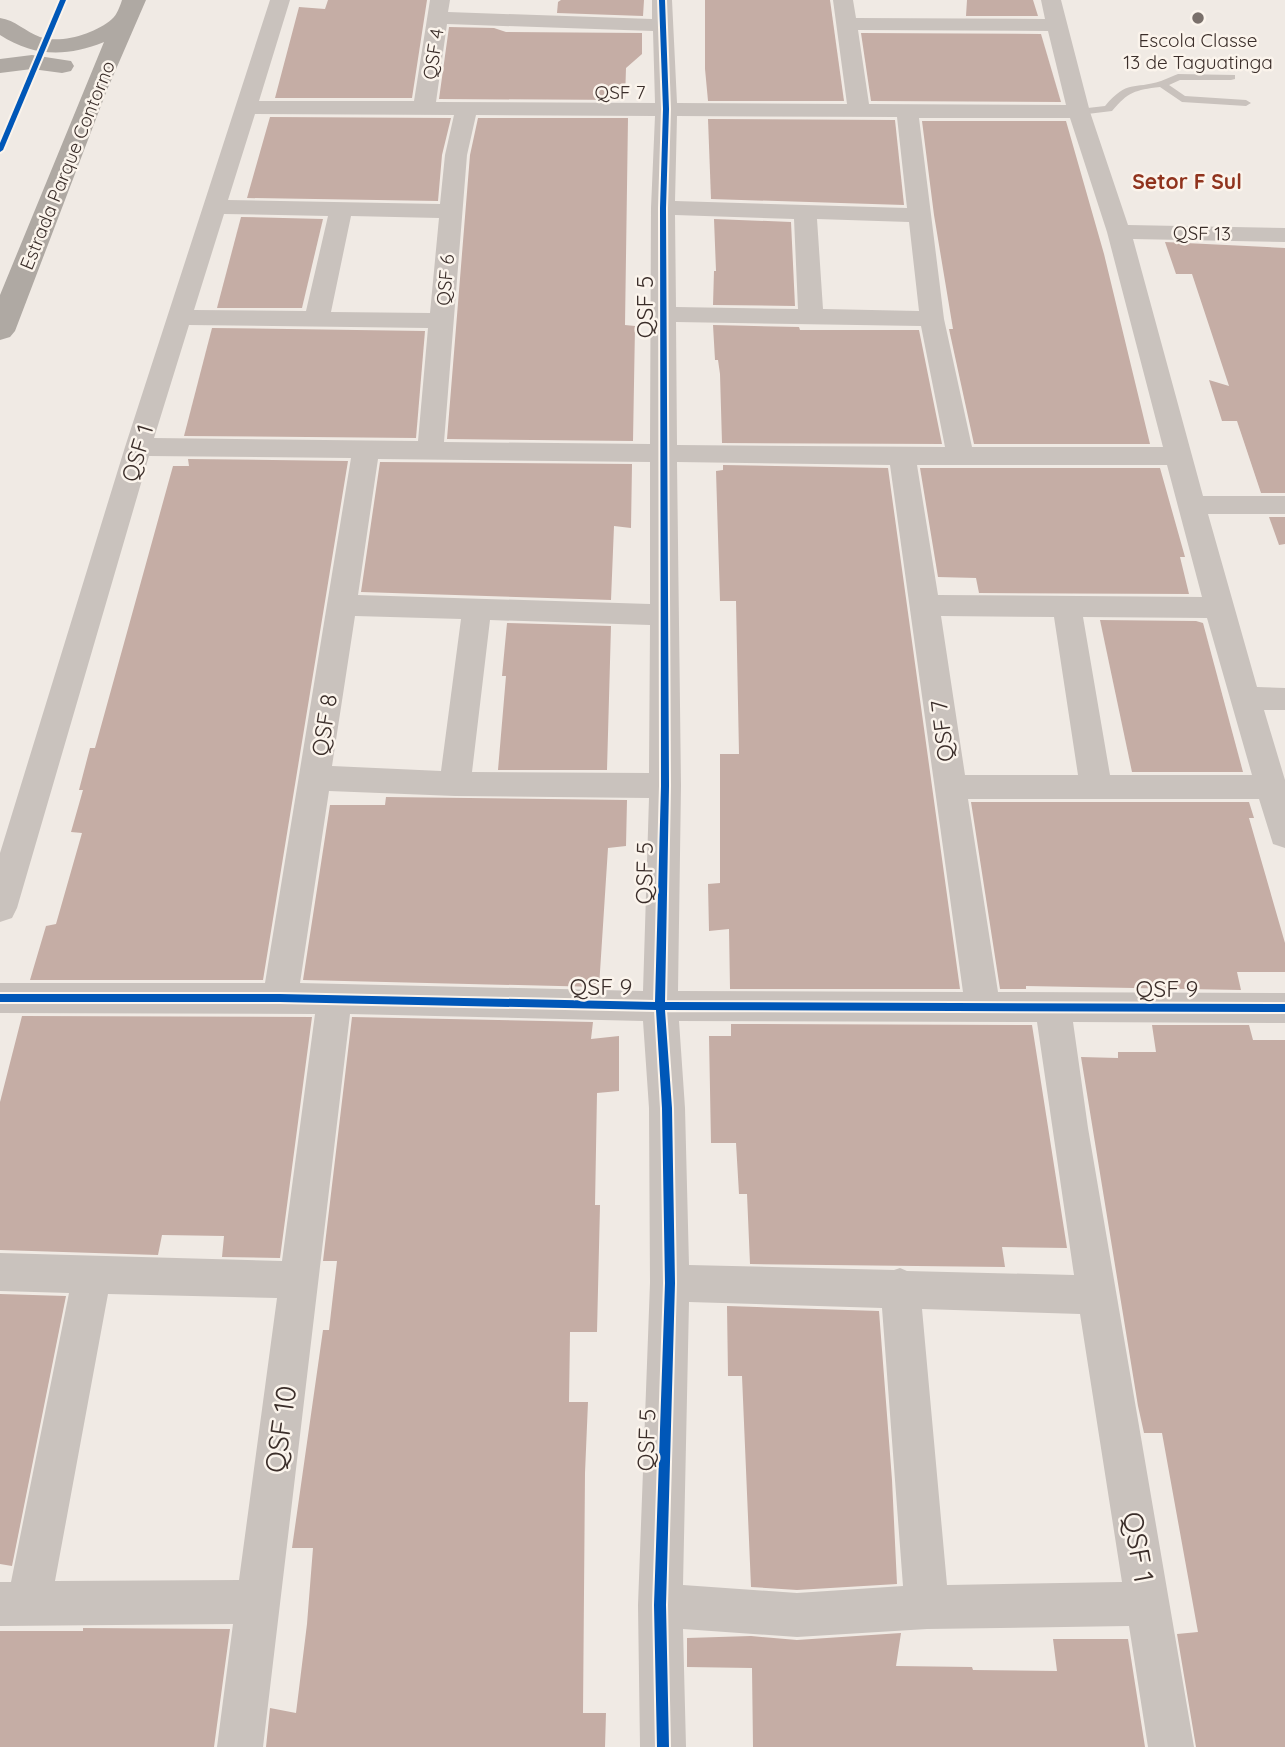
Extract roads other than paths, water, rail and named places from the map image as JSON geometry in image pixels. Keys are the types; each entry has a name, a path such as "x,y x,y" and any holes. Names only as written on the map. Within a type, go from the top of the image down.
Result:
{"highway":[{"path":"12,0 0,26 21,40 38,46 60,47 93,40 131,11"},
{"name":"Estrada Parque Contorno","path":"0,331 94,90 131,11"},
{"path":"0,66 16,62 52,64 75,72 94,90"}],"street":[{"name":"QSF 1","path":"0,908 138,447 279,0"},
{"path":"538,21 539,0"},
{"path":"844,0 859,110"},
{"path":"949,0 952,25"},
{"path":"439,9 538,21 662,12"},
{"name":"QSF 4","path":"425,107 439,9"},
{"name":"QSF 5","path":"662,12 666,109 663,208 665,786 660,1006 667,1108 670,1283 660,1605 663,1747"},
{"path":"846,24 952,25 1055,12 1079,112 1119,232 1219,608 1285,835"},
{"name":"QSF 7","path":"245,107 1079,112"},
{"name":"QSF 6","path":"430,452 456,155 467,108"},
{"path":"906,111 932,319 960,454"},
{"path":"215,207 451,211"},
{"path":"663,208 919,215"},
{"path":"317,319 341,210"},
{"path":"806,211 811,317"},
{"name":"QSF 13","path":"1119,232 1285,235"},
{"path":"664,314 932,319"},
{"path":"179,317 441,321"},
{"path":"138,447 430,452 1180,456"},
{"name":"QSF 8","path":"280,998 344,605 352,530 366,451"},
{"name":"QSF 7","path":"902,456 983,1005"},
{"path":"1191,505 1285,505"},
{"path":"344,605 665,615"},
{"path":"926,605 1219,608"},
{"path":"1067,607 1096,786"},
{"path":"456,784 477,610"},
{"path":"1245,698 1285,699"},
{"path":"315,778 456,784 665,786"},
{"path":"949,787 1270,787"},
{"name":"QSF 9","path":"0,998 280,998 660,1006 1285,1008"},
{"name":"QSF 10","path":"240,1747 334,1001"},
{"name":"QSF 1","path":"660,1605 797,1615 928,1607 1149,1604 1069,1128 1053,1008"},
{"path":"0,1272 300,1280"},
{"path":"92,1275 15,1604 257,1602"},
{"path":"670,1283 900,1287 1096,1295"},
{"path":"900,1287 928,1607"},
{"path":"1149,1604 1171,1747"}],"lane":[{"path":"1079,112 1108,110 1121,94 1135,87 1162,84 1178,77 1231,77"},
{"path":"1162,84 1182,99 1246,103"}],"place":[{"name":"Escola Classe 13 de Taguatinga","path":"1198,18"}],"district":[{"name":"Setor F Sul","path":"1187,181"}]}
